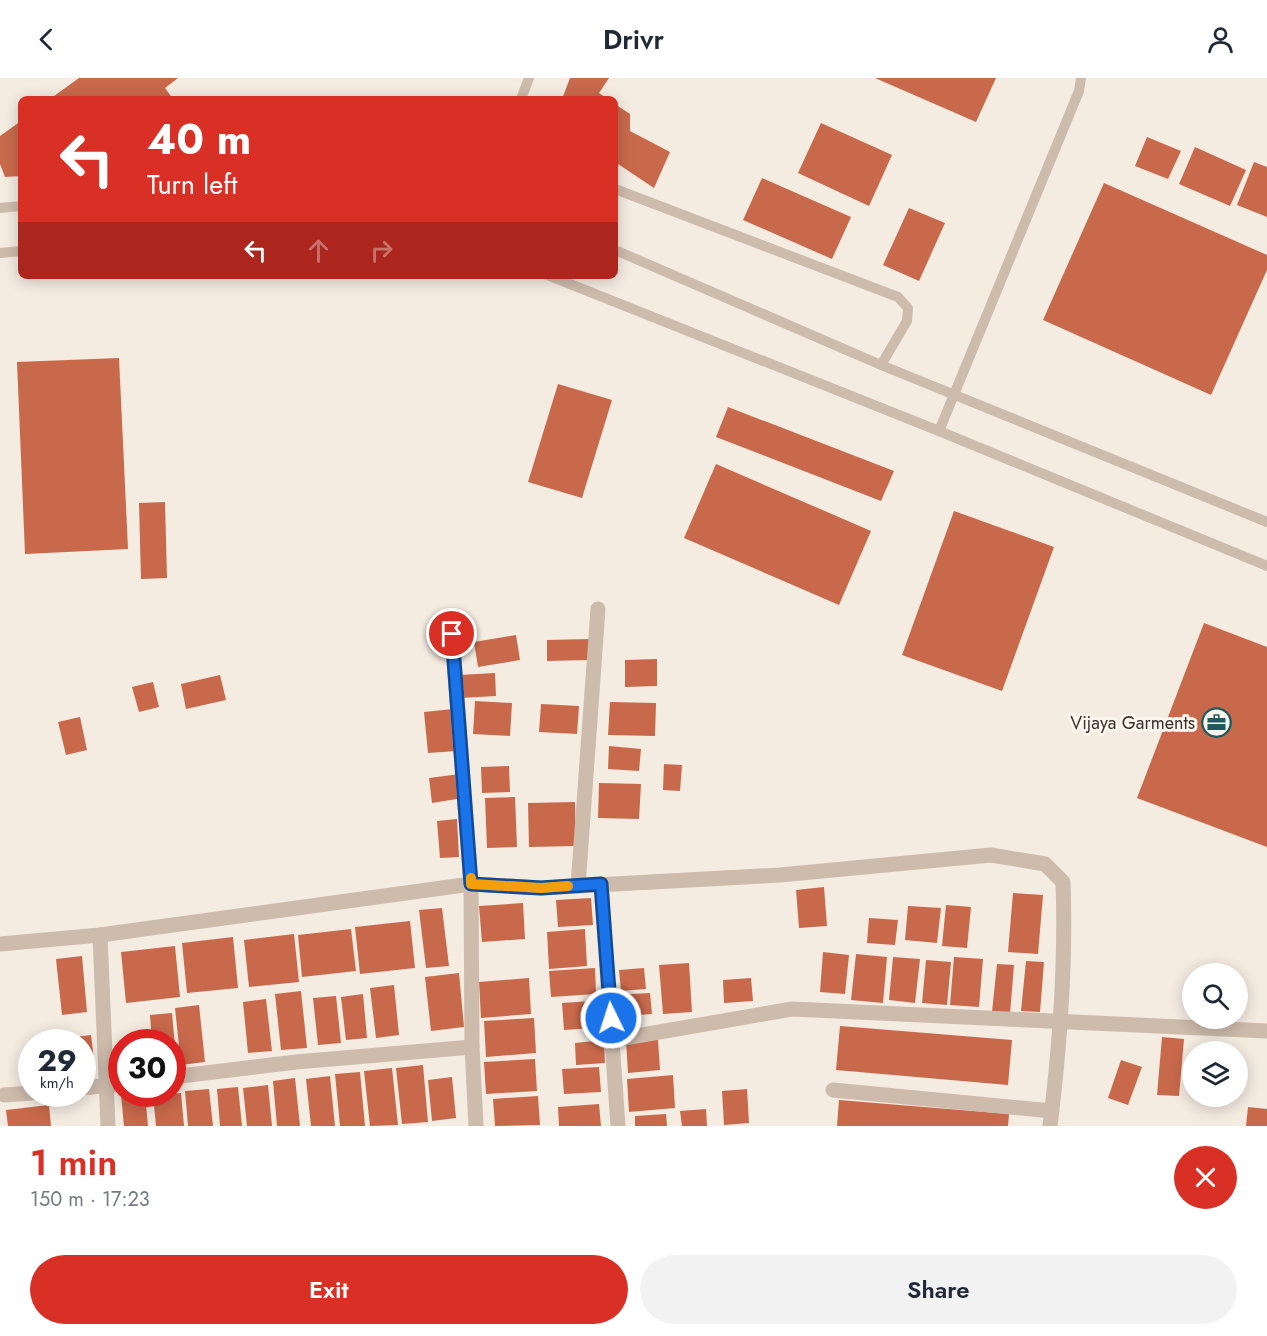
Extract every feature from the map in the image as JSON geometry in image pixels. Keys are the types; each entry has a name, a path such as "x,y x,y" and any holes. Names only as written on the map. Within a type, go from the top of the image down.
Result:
{"street":[{"path":"578,886 598,609"},
{"path":"452,634 471,884 472,1047 476,1126"},
{"path":"0,944 100,935 471,884 541,888 780,875 991,855 1045,864 1063,882 1062,1020 1051,1118 833,1090"},
{"path":"601,884 618,1126"},
{"path":"100,935 109,1029"},
{"path":"613,1040 792,1009 1267,1030"},
{"path":"186,1075 296,1062 472,1047"},
{"path":"4,1095 18,1094"},
{"path":"108,1126 111,1107"}],"lane":[{"path":"522,96 529,78"},
{"path":"939,431 1078,91 1081,78"},
{"path":"618,190 898,297 908,308 906,321 881,365"},
{"path":"0,208 18,206"},
{"path":"0,253 18,251"},
{"path":"618,251 881,365 955,393 1267,522"},
{"path":"558,279 939,431 1267,566"}],"building":[{"path":"79,78 178,78 165,88 171,96 54,96"},
{"path":"570,78 609,78 599,93 604,96 563,96"},
{"path":"875,78 996,78 976,122"},
{"path":"618,106 630,114 630,131 670,152 654,188 618,164"},
{"path":"18,123 18,176 5,177 0,164 0,136"},
{"path":"821,123 892,155 869,206 798,173"},
{"path":"1147,137 1181,151 1168,179 1135,166"},
{"path":"1195,147 1246,170 1230,206 1179,184"},
{"path":"1254,162 1267,167 1267,217 1237,205"},
{"path":"762,178 851,217 832,259 743,220"},
{"path":"1104,183 1267,255 1267,270 1211,395 1043,320"},
{"path":"909,208 945,223 919,281 883,265"},
{"path":"119,358 128,549 25,554 17,362"},
{"path":"558,384 612,400 582,498 528,482"},
{"path":"728,407 894,471 881,501 716,437"},
{"path":"716,464 871,531 839,605 684,538"},
{"path":"165,502 167,578 141,579 139,503"},
{"path":"954,511 1054,547 1002,691 902,655"},
{"name":"Vijaya Garments","path":"1204,623 1267,647 1267,847 1137,798"},
{"path":"516,635 520,660 478,667 474,642"},
{"path":"590,639 590,660 547,661 547,640"},
{"path":"657,659 657,686 625,687 625,660"},
{"path":"495,673 496,696 460,698 459,675"},
{"path":"220,675 226,700 186,709 181,684"},
{"path":"153,682 159,707 139,712 132,687"},
{"path":"475,701 512,703 510,736 473,734"},
{"path":"610,702 656,703 655,736 608,735"},
{"path":"541,704 579,706 577,734 539,732"},
{"path":"453,709 457,751 428,753 424,712"},
{"path":"80,717 87,750 66,755 58,722"},
{"path":"609,746 641,749 639,771 608,769"},
{"path":"664,764 682,765 680,791 663,790"},
{"path":"509,766 510,792 482,793 481,767"},
{"path":"460,774 463,798 432,803 429,778"},
{"path":"599,783 641,784 639,819 598,818"},
{"path":"515,797 517,847 487,848 485,798"},
{"path":"575,802 576,846 529,847 528,803"},
{"path":"457,819 459,857 440,858 437,821"},
{"path":"824,887 827,926 799,928 796,890"},
{"path":"1013,893 1043,895 1038,954 1008,952"},
{"path":"591,898 593,925 558,927 556,900"},
{"path":"523,903 525,939 482,942 479,906"},
{"path":"946,905 971,907 967,948 942,946"},
{"path":"908,906 941,908 937,943 905,940"},
{"path":"442,908 449,966 426,968 419,910"},
{"path":"869,918 898,920 895,945 867,943"},
{"path":"410,921 415,968 360,974 355,927"},
{"path":"351,929 356,971 302,977 298,935"},
{"path":"585,929 587,966 549,969 547,932"},
{"path":"294,934 299,982 249,987 244,940"},
{"path":"233,937 238,988 187,993 182,943"},
{"path":"175,946 180,997 126,1003 121,952"},
{"path":"823,952 849,955 845,994 820,992"},
{"path":"856,954 887,957 883,1003 851,1000"},
{"path":"82,956 87,1012 62,1015 56,959"},
{"path":"893,957 920,959 915,1003 889,1000"},
{"path":"954,957 983,959 979,1007 950,1005"},
{"path":"926,960 951,962 947,1005 922,1003"},
{"path":"1026,961 1044,962 1040,1012 1021,1011"},
{"path":"689,963 692,1012 663,1014 659,965"},
{"path":"997,964 1014,965 1010,1014 992,1012"},
{"path":"595,968 596,994 551,997 549,971"},
{"path":"644,968 646,989 621,991 619,970"},
{"path":"459,973 464,1027 431,1031 425,977"},
{"path":"529,978 531,1014 481,1018 479,982"},
{"path":"751,978 753,1001 724,1003 723,980"},
{"path":"394,985 399,1035 376,1038 370,988"},
{"path":"301,991 307,1048 281,1050 275,994"},
{"path":"650,993 652,1014 613,1017 611,995"},
{"path":"363,994 367,1038 346,1040 341,997"},
{"path":"336,996 341,1043 318,1045 313,998"},
{"path":"266,999 272,1051 248,1053 243,1002"},
{"path":"592,1001 594,1028 564,1030 562,1003"},
{"path":"199,1005 205,1062 186,1064 186,1029 177,1029 175,1008"},
{"path":"172,1013 173,1029 151,1029 150,1015"},
{"path":"534,1018 536,1053 486,1057 484,1021"},
{"path":"840,1026 1012,1040 1008,1085 836,1070"},
{"path":"1162,1037 1184,1039 1182,1041 1179,1096 1157,1095"},
{"path":"658,1039 660,1070 628,1073 626,1041"},
{"path":"604,1040 605,1063 576,1065 575,1043"},
{"path":"535,1059 537,1091 486,1094 484,1062"},
{"path":"1121,1060 1142,1067 1128,1105 1108,1098"},
{"path":"423,1065 428,1122 402,1124 396,1068"},
{"path":"599,1067 601,1092 564,1094 562,1069"},
{"path":"392,1068 398,1125 370,1126 364,1071"},
{"path":"360,1072 365,1126 340,1126 335,1074"},
{"path":"673,1075 675,1108 629,1112 627,1079"},
{"path":"330,1076 335,1126 311,1126 306,1079"},
{"path":"452,1077 456,1118 432,1121 428,1080"},
{"path":"295,1078 300,1126 277,1126 273,1081"},
{"path":"268,1085 272,1126 247,1126 243,1088"},
{"path":"238,1087 242,1126 220,1126 217,1089"},
{"path":"209,1089 213,1126 188,1126 186,1091"},
{"path":"747,1089 749,1123 724,1125 722,1091"},
{"path":"538,1096 540,1125 495,1126 493,1099"},
{"path":"839,1100 1009,1114 1008,1126 837,1126"},
{"path":"599,1104 601,1126 559,1126 558,1107"},
{"path":"49,1107 51,1126 8,1126 6,1110"},
{"path":"122,1107 146,1107 148,1126 124,1126"},
{"path":"154,1107 182,1107 184,1126 156,1126"},
{"path":"1248,1107 1267,1109 1267,1126 1246,1126"},
{"path":"706,1109 707,1126 682,1126 680,1111"},
{"path":"666,1114 667,1126 635,1126 635,1116"}],"slow traffic":[{"path":"471,878 471,884 541,888 568,886"}],"place":[{"name":"Vijaya Garments","path":"1216,723"}],"route":[{"path":"452,634 471,884 541,888 601,884 611,1018"}]}
